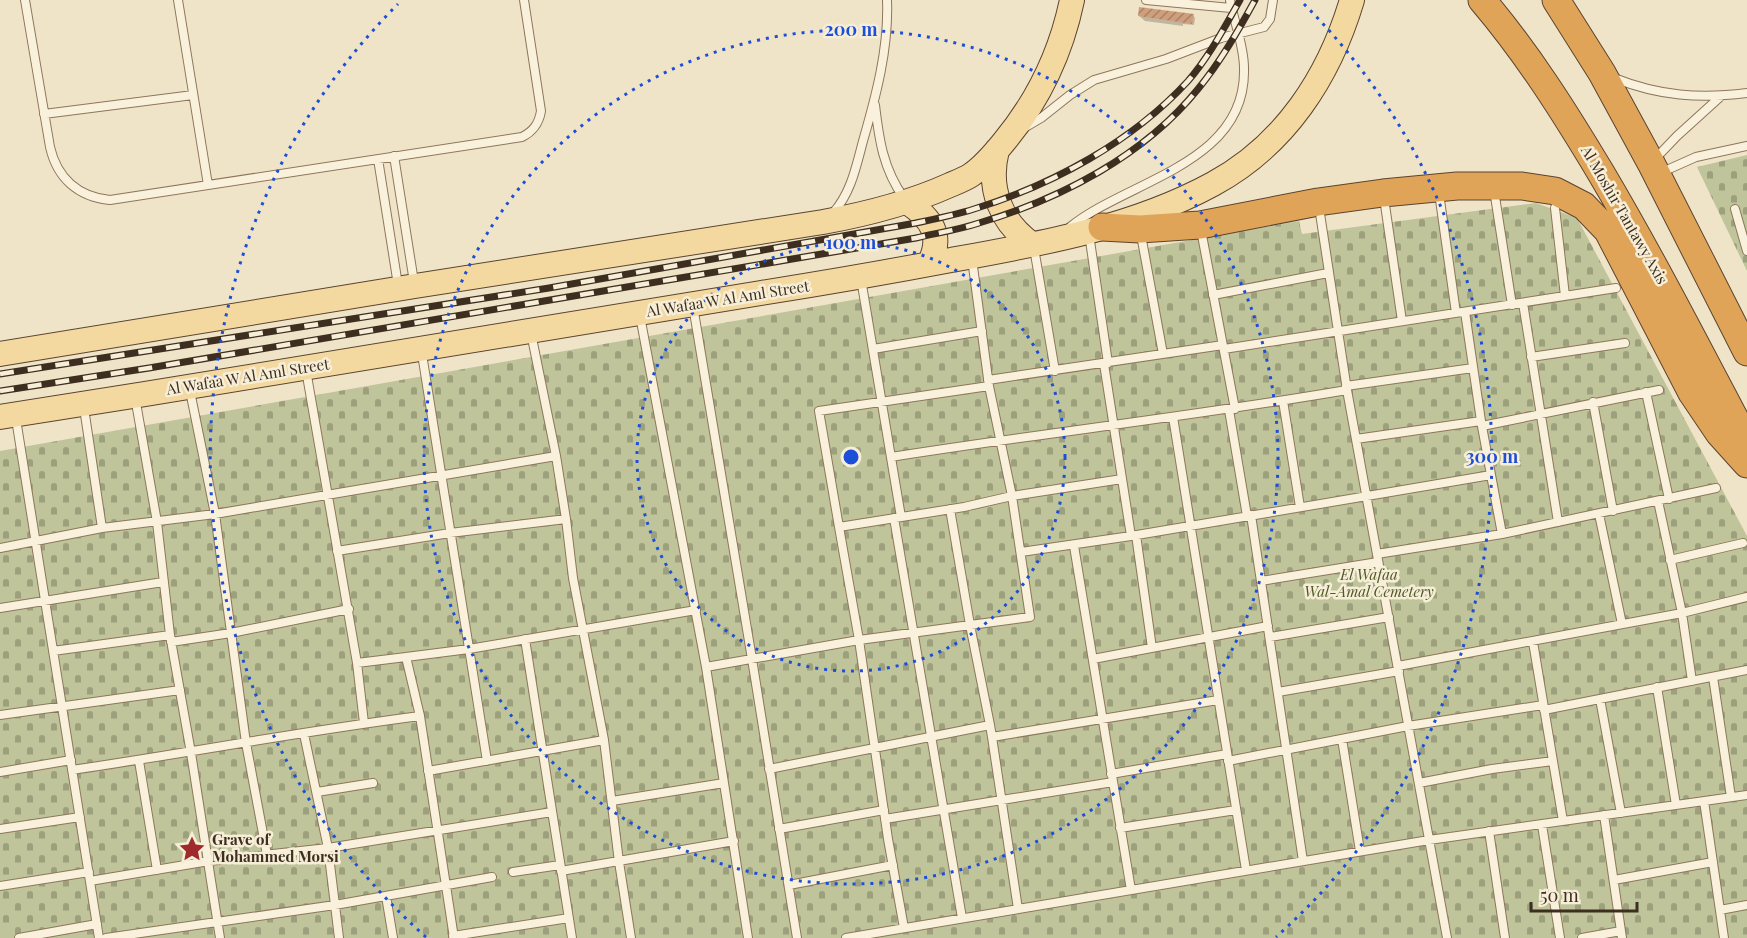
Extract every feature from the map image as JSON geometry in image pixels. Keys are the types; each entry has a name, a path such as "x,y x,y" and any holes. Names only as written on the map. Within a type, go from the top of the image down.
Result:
{"highway":[{"name":"Al Moshir Tantawy Axis","path":"1482,0 1546,84 1597,166 1656,269 1747,442"},
{"path":"1556,0 1602,73 1654,169 1747,352"},
{"path":"1096,229 1200,225 1318,202 1439,188 1493,185 1533,186 1555,191 1584,206 1601,222 1613,240 1692,393 1719,433 1747,465"}],"main road":[{"path":"0,354 406,287 823,222 869,213 907,202 971,175 1004,142 1024,116 1046,79 1063,38 1072,0"},
{"name":"Al Wafaa W Al Aml Street","path":"8,415 693,305 972,257 1045,243 1096,229 1163,206 1215,183 1273,140 1306,101 1321,78 1337,44 1352,0"},
{"path":"1004,142 993,171 995,193 999,204 1009,223 1045,243"},
{"path":"907,202 924,214 932,227 936,242 929,264"}],"lane":[{"path":"25,0 55,165 74,188 91,197 110,200 522,137 534,129 540,117 541,104 524,0"},
{"path":"178,0 208,185"},
{"path":"823,222 836,209 848,191 875,100 886,42 887,0"},
{"path":"1054,371 1045,243 1089,213 1158,179 1203,149 1218,137 1238,106 1244,81 1244,56 1230,4 1146,0"},
{"path":"1004,142 1094,80 1166,59 1238,32 1267,25 1273,0"},
{"path":"1602,73 1640,87 1679,95 1720,97 1747,93"},
{"path":"44,114 193,95"},
{"path":"1654,169 1677,135 1720,97"},
{"path":"875,100 877,130 884,161 907,202"},
{"path":"1654,169 1747,146"},
{"path":"394,156 406,287"},
{"path":"378,159 406,287"},
{"path":"1493,185 1512,304"},
{"path":"1439,188 1502,534"},
{"path":"1383,193 1402,321"},
{"path":"1318,202 1346,388 1447,938"},
{"path":"1555,208 1565,296"},
{"path":"1735,209 1747,251"},
{"path":"1200,225 1223,347 1261,581 1303,861"},
{"path":"1096,229 1106,363 1114,425 1152,648"},
{"path":"1140,229 1163,354"},
{"path":"706,667 859,640 1030,617 1012,496 988,383 972,257"},
{"path":"1213,295 1328,273"},
{"path":"861,276 891,457 912,633 962,918"},
{"path":"904,928 885,819 859,640 819,411 1163,354 1337,331 1616,288"},
{"path":"1522,303 1558,522"},
{"path":"693,305 797,938"},
{"path":"640,313 706,667 748,938"},
{"path":"531,331 556,456 573,578 604,740 631,938"},
{"path":"873,349 982,332"},
{"path":"1531,357 1625,343"},
{"path":"421,349 487,761"},
{"path":"306,368 349,609 364,723"},
{"path":"891,457 1232,409 1473,368"},
{"path":"189,386 215,514 246,743 267,855"},
{"path":"1356,439 1540,414 1659,390"},
{"path":"1646,392 1669,499"},
{"path":"134,395 157,522 170,638 191,753 220,938"},
{"path":"1283,401 1300,507"},
{"path":"1593,402 1613,511"},
{"path":"83,404 102,528"},
{"path":"8,415 36,542 99,938"},
{"path":"1173,417 1246,870"},
{"path":"0,548 102,528 215,514 556,456"},
{"path":"1021,552 1074,546 1491,475"},
{"path":"839,527 1122,479"},
{"path":"1261,581 1502,534 1716,488"},
{"path":"1658,501 1682,613 1692,681"},
{"path":"950,509 990,725 1018,909"},
{"path":"1599,514 1622,624"},
{"path":"337,551 450,533 566,519"},
{"path":"1670,560 1743,543"},
{"path":"1074,546 1131,890"},
{"path":"0,608 163,582"},
{"path":"1278,692 1682,613 1747,597"},
{"path":"53,651 231,633 349,609"},
{"path":"357,663 469,649 696,610"},
{"path":"1270,637 1389,617"},
{"path":"1093,659 1268,627"},
{"path":"525,639 572,938"},
{"path":"1533,642 1563,822"},
{"path":"406,657 420,716 454,937 568,918"},
{"path":"885,819 1228,758 1286,751 1408,726 1600,699 1747,670"},
{"path":"1713,676 1731,797"},
{"path":"1657,687 1676,805"},
{"path":"0,713 180,690"},
{"path":"1600,699 1621,813"},
{"path":"992,737 1218,700"},
{"path":"72,770 420,716"},
{"path":"770,769 990,725"},
{"path":"304,734 328,848 339,938"},
{"path":"1342,739 1360,851"},
{"path":"428,771 604,740"},
{"path":"0,772 71,760"},
{"path":"139,761 157,870"},
{"path":"1419,783 1492,769 1553,761"},
{"path":"316,792 373,783"},
{"path":"612,801 724,783"},
{"path":"846,938 1429,840 1747,795"},
{"path":"1704,801 1724,938"},
{"path":"779,829 884,810"},
{"path":"1120,828 1236,810"},
{"path":"0,886 157,870 209,861 328,848 552,812"},
{"path":"1581,938 1622,935 1604,815"},
{"path":"0,829 80,817"},
{"path":"1542,825 1560,938"},
{"path":"1489,831 1504,938"},
{"path":"513,872 619,862 734,841"},
{"path":"1614,880 1713,862"},
{"path":"789,885 893,865"},
{"path":"106,938 335,905 492,877"},
{"path":"386,896 393,938"},
{"path":"1720,910 1747,905"},
{"path":"19,938 97,924"}],"green space":[{"path":"1747,155 1747,271 1697,167"},
{"name":"El Wafaa Wal-Amal Cemetery","path":"1536,203 1577,218 1747,536 1747,938 0,938 0,451 1299,221 1302,234"}],"building":[{"path":"1139,7 1194,14 1192,24 1138,16"}],"railway":[{"path":"0,374 549,288 916,223 974,209 1061,174 1089,159 1142,123 1166,103 1196,72 1240,0"},
{"path":"0,391 149,368 916,238 979,223 1070,188 1126,155 1152,135 1198,89 1229,46 1255,0"}],"place":[{"name":"Grave of Mohammed Morsi","path":"192,849"}]}
